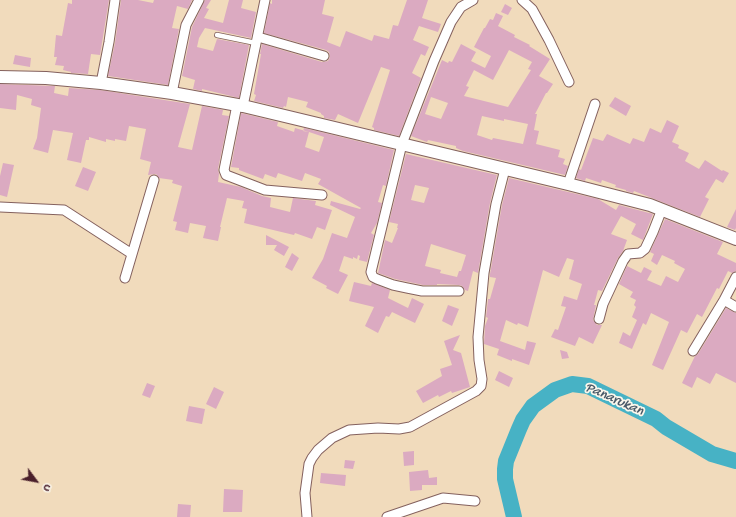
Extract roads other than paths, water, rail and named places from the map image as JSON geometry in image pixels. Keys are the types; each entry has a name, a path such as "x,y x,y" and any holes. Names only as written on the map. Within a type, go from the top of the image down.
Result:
{"street":[{"path":"101,83 115,0"},
{"path":"172,93 186,24 199,0"},
{"path":"265,0 257,40 224,170 226,175 231,178 265,190 322,195"},
{"path":"459,291 422,290 393,285 371,275 371,270 402,144 434,61 451,22 461,7 472,0"},
{"path":"522,0 532,9 569,82"},
{"path":"257,40 324,56"},
{"path":"0,77 46,78 101,83 172,93 240,105 568,184 662,209 736,239"},
{"path":"568,184 595,104"},
{"path":"307,517 305,493 309,464 318,450 332,438 350,430 378,428 399,429 410,427 476,391 481,386 482,379 478,337 484,273 496,204 505,169"},
{"path":"125,278 154,180"},
{"path":"0,207 64,210 132,254"},
{"path":"599,319 603,304 623,261 628,254 640,253 645,249 654,232 662,209"},
{"path":"693,351 736,277"},
{"path":"724,300 736,307"},
{"path":"387,517 443,498 475,501"}],"lane":[{"path":"217,35 257,40"}],"waterway":[{"name":"Panarukan","path":"514,517 505,479 505,469 506,461 519,429 523,420 533,406 555,390 572,384 588,386 656,419 666,427 712,454 736,461"}]}
